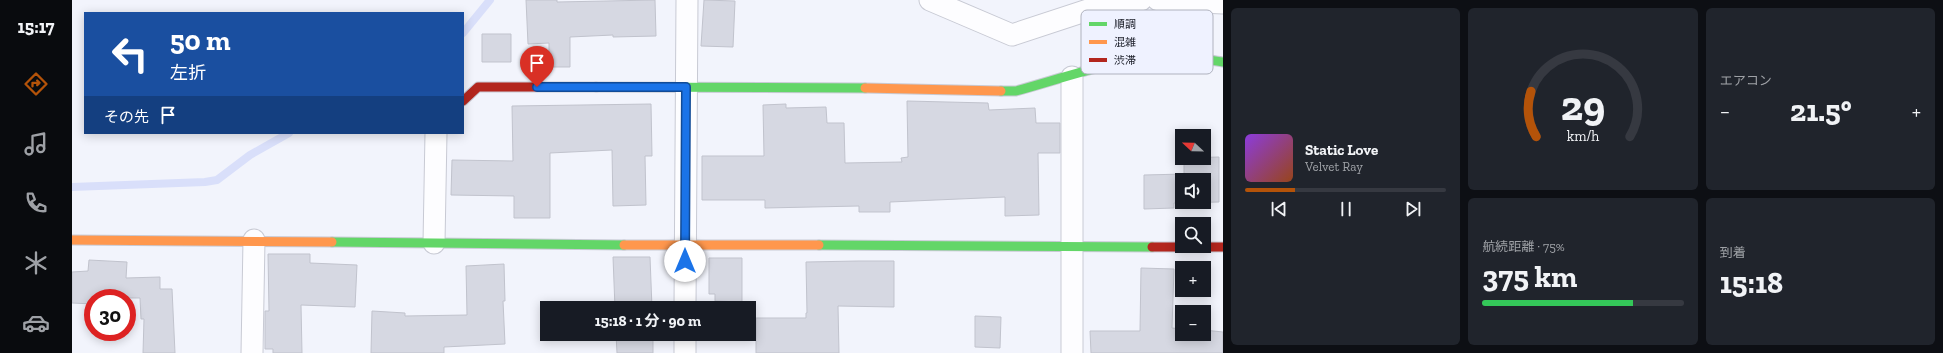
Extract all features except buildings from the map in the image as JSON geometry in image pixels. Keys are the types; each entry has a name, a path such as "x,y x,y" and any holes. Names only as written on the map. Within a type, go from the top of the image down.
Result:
{"street":[{"path":"685,301 687,0"},
{"path":"930,0 1012,35 1081,12"},
{"path":"1088,10 1106,4 1141,0"},
{"path":"1158,0 1223,3"},
{"path":"1213,61 1223,62"},
{"path":"464,100 478,87 686,87 1016,91 1082,74"},
{"path":"1072,77 1072,353"},
{"path":"434,243 436,134"},
{"path":"72,240 254,240 685,245 1071,245 1223,247"},
{"path":"252,353 254,240"},
{"path":"685,341 685,353"}],"waterway":[{"path":"464,32 490,0"},
{"path":"72,187 205,182 217,180 250,155 287,134"}],"traffic: fast":[{"path":"1213,60 1223,62"},
{"path":"1001,91 1016,91 1081,73"},
{"path":"596,87 865,88"},
{"path":"332,242 624,245"},
{"path":"819,245 1152,247"}],"traffic: slow":[{"path":"865,88 1001,91"},
{"path":"72,240 332,242"},
{"path":"624,245 819,245"}],"traffic: jam":[{"path":"464,100 478,87 596,87"},
{"path":"1152,247 1223,247"}],"route":[{"path":"537,87 686,87 685,261"}]}
